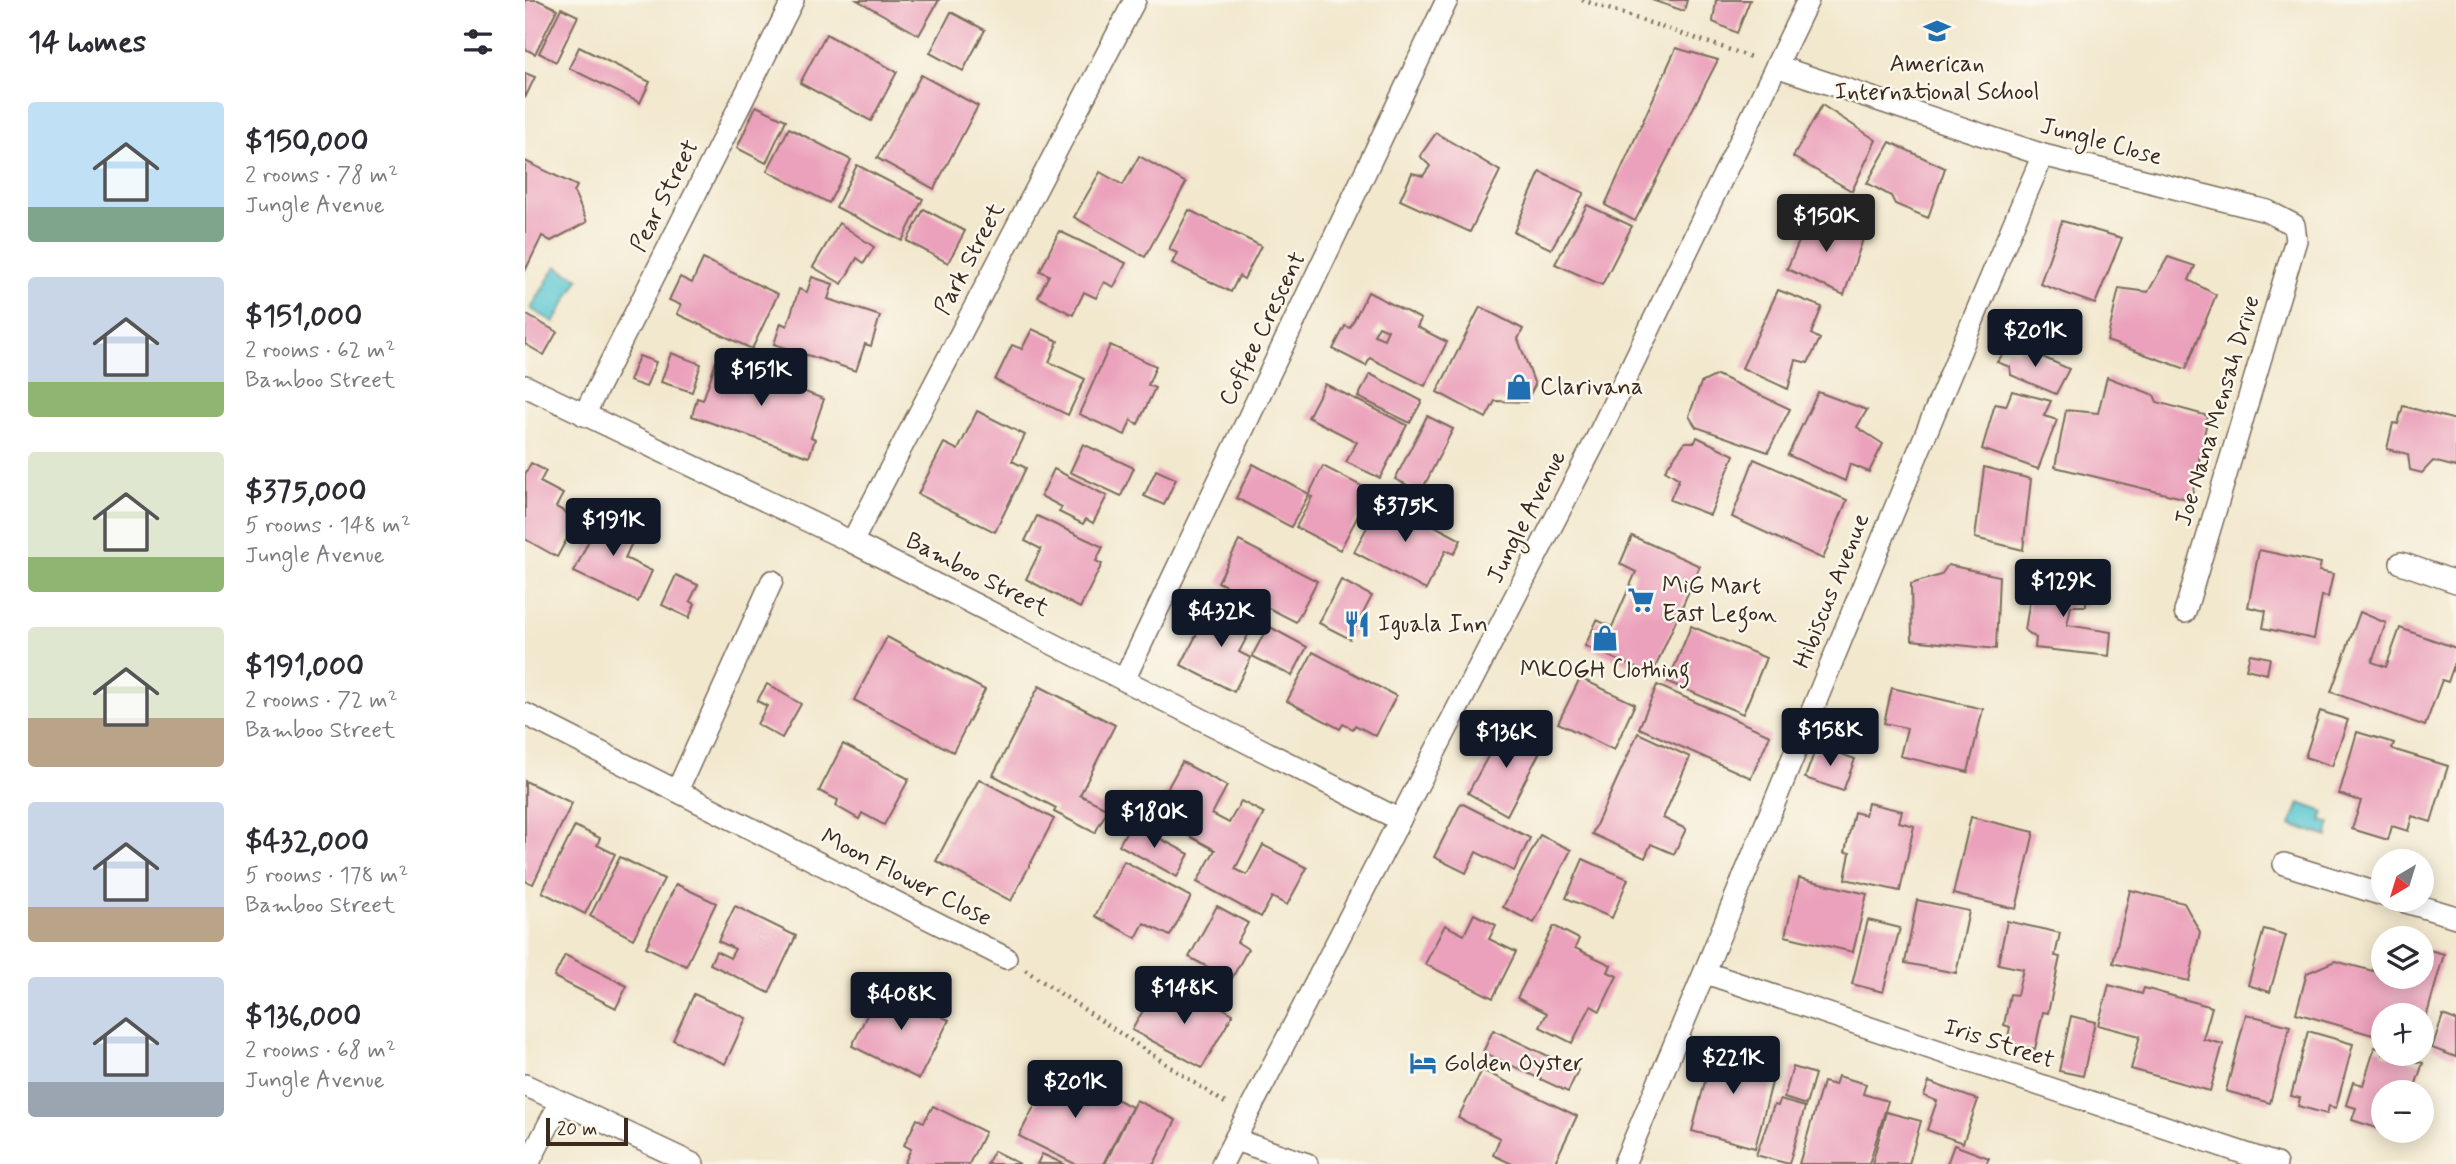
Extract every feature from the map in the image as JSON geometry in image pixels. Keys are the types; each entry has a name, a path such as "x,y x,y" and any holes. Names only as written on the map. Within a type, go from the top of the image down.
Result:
{"street":[{"name":"Pear Street","path":"584,415 793,0"},
{"name":"Park Street","path":"852,542 1135,0"},
{"name":"Coffee Crescent","path":"1124,680 1447,0"},
{"name":"Jungle Avenue","path":"1222,1164 1595,442 1808,0"},
{"name":"Jungle Close","path":"1776,66 2043,155 2267,211 2294,225"},
{"name":"Hibiscus Avenue","path":"1624,1164 1706,973 1953,365 2043,155"},
{"name":"Joe Nana Mensah Drive","path":"2185,612 2296,240 2294,225"},
{"name":"Bamboo Street","path":"525,386 852,542 1401,820"},
{"path":"2401,563 2456,582"},
{"path":"677,791 772,581"},
{"name":"Moon Flower Close","path":"525,714 1006,958"},
{"path":"2284,864 2371,891"},
{"path":"2434,910 2456,917"},
{"name":"Iris Street","path":"1706,973 2276,1164"},
{"path":"525,1085 694,1164"},
{"path":"528,1164 560,1103"},
{"path":"1235,1140 1307,1164"}],"path":[{"path":"1582,0 1776,66"},
{"name":"Moon Flower Close","path":"1006,958 1246,1116"}],"water":[{"path":"556,266 579,279 554,322 531,309"},
{"path":"2299,803 2324,812 2321,820 2330,823 2328,837 2291,825"}],"building":[{"path":"525,0 538,0 557,9 535,54 525,49"},
{"path":"857,0 939,0 919,35"},
{"path":"1652,0 1687,0 1684,11"},
{"path":"1716,0 1750,0 1737,33 1713,22"},
{"path":"561,8 578,16 556,62 539,53"},
{"path":"951,12 985,30 963,71 930,53"},
{"path":"826,34 897,72 871,121 800,83"},
{"path":"579,47 650,82 640,103 569,68"},
{"path":"1676,48 1718,60 1635,221 1605,205"},
{"path":"525,73 535,77 525,98"},
{"path":"921,75 978,106 934,189 877,158"},
{"path":"1822,105 1876,140 1852,191 1793,157"},
{"path":"756,106 786,120 766,163 737,148"},
{"path":"789,128 851,160 829,203 767,171"},
{"path":"1436,133 1500,171 1470,232 1400,200 1412,173 1423,176 1430,166 1420,156"},
{"path":"1890,142 1945,168 1928,218 1895,204 1891,196 1867,183"},
{"path":"1139,156 1186,183 1145,257 1074,217 1100,172 1123,185"},
{"path":"525,161 577,186 574,192 587,222 551,241 542,236 525,271"},
{"path":"857,165 923,199 902,241 836,207"},
{"path":"1540,172 1584,193 1551,249 1514,232"},
{"path":"1587,205 1632,226 1602,285 1555,264"},
{"path":"924,209 965,231 948,263 907,241"},
{"path":"1189,210 1261,246 1244,279 1239,276 1231,292 1172,263 1177,253 1169,249"},
{"path":"1812,212 1863,239 1844,295 1787,269"},
{"path":"2062,221 2122,238 2095,304 2040,284"},
{"path":"839,223 874,247 864,263 857,258 842,284 813,267"},
{"path":"1059,231 1126,263 1114,287 1104,282 1096,298 1084,292 1073,315 1038,297 1049,275 1040,271"},
{"path":"2168,257 2195,266 2189,280 2216,295 2186,369 2107,341 2119,288 2148,292"},
{"path":"703,259 778,294 752,349 677,314 681,305 669,300 680,277 692,283"},
{"path":"812,277 833,284 828,299 880,316 871,346 865,344 856,371 774,344 781,323 787,326 799,289 807,292"},
{"path":"1778,290 1822,307 1811,334 1820,339 1808,363 1796,360 1788,389 1742,368"},
{"path":"1368,292 1421,319 1417,327 1447,342 1425,386 1370,358 1366,366 1333,349 1345,326 1350,328","holes":["1379,326 1388,330 1384,339 1374,335"]},
{"path":"1480,307 1523,329 1518,339 1535,385 1526,402 1495,401 1486,418 1437,392"},
{"path":"525,314 557,332 544,355 525,344"},
{"path":"1032,329 1058,341 1049,362 1085,379 1068,415 995,380 1012,345 1022,349"},
{"path":"1110,345 1156,366 1148,385 1155,388 1138,424 1131,420 1125,435 1079,414"},
{"path":"2019,346 2069,369 2056,394 2011,375 2010,367 1997,362 2007,349 2019,352"},
{"path":"671,353 701,364 692,392 661,382"},
{"path":"639,356 656,362 646,387 629,381"},
{"path":"716,362 735,368 736,365 749,368 747,373 780,383 782,378 799,384 797,389 824,399 811,437 815,439 809,457 692,416 697,398 703,400"},
{"path":"1370,374 1422,401 1410,423 1358,397"},
{"path":"1717,375 1790,409 1768,452 1696,427 1689,416 1701,383"},
{"path":"2107,377 2154,395 2157,402 2208,416 2191,500 2055,467 2066,410 2098,413"},
{"path":"1325,384 1407,425 1380,478 1346,462 1357,442 1308,417"},
{"path":"2012,391 2051,401 2044,416 2057,420 2038,469 1982,449 1995,404 2006,406"},
{"path":"1818,392 1867,410 1857,427 1883,444 1869,472 1850,464 1845,481 1788,455"},
{"path":"2403,406 2456,420 2456,467 2433,461 2422,473 2410,470 2408,454 2387,449 2393,423 2398,424"},
{"path":"977,411 1025,435 1012,461 1026,468 995,532 918,494 944,443 958,450"},
{"path":"1427,416 1453,429 1421,492 1395,479"},
{"path":"1697,437 1734,455 1710,515 1670,500 1679,479 1665,470 1685,442 1695,442"},
{"path":"1083,444 1134,468 1121,496 1070,472"},
{"path":"1754,459 1847,500 1823,559 1732,517"},
{"path":"531,463 546,471 540,482 563,494 556,507 578,519 557,557 525,539 525,474"},
{"path":"1253,464 1309,494 1323,466 1371,491 1340,550 1296,527 1312,497 1308,496 1291,527 1236,498"},
{"path":"1984,467 2031,479 2023,550 1975,538"},
{"path":"1054,469 1107,496 1093,523 1086,519 1083,524 1059,512 1062,507 1041,496"},
{"path":"1156,470 1176,479 1164,505 1144,496"},
{"path":"1382,498 1461,540 1454,554 1446,550 1426,590 1354,552"},
{"path":"603,510 639,527 625,558 652,571 638,602 574,572"},
{"path":"1037,516 1103,547 1096,561 1102,564 1080,608 1026,579 1041,549 1025,541"},
{"path":"1632,536 1700,566 1652,675 1585,646 1597,620 1612,627 1636,572 1620,564"},
{"path":"1239,541 1317,581 1296,622 1218,582"},
{"path":"2259,550 2321,563 2319,571 2333,574 2328,597 2322,596 2314,639 2263,628 2266,611 2248,607"},
{"path":"1948,565 1999,576 1996,649 1912,640 1911,584 1941,575"},
{"path":"676,575 698,585 690,601 695,604 689,618 662,605"},
{"path":"2046,579 2087,579 2086,606 2071,606 2067,625 2111,632 2109,656 2035,648 2036,638 2025,630 2032,587"},
{"path":"1341,580 1372,596 1350,639 1319,623"},
{"path":"1219,603 1255,622 1239,652 1251,658 1234,692 1181,665 1202,624 1216,632 1219,627 1209,621"},
{"path":"2360,612 2386,623 2372,662 2386,667 2400,628 2456,648 2456,659 2448,682 2442,680 2425,726 2331,692"},
{"path":"1268,626 1307,647 1292,676 1252,656"},
{"path":"1691,626 1766,658 1743,714 1668,682"},
{"path":"887,637 985,690 953,752 854,700"},
{"path":"1313,652 1396,696 1376,736 1355,725 1353,729 1343,724 1340,729 1287,701"},
{"path":"2250,654 2270,658 2267,674 2246,669"},
{"path":"1580,678 1635,704 1614,750 1558,723"},
{"path":"767,684 801,704 782,738 757,724 767,706 757,701"},
{"path":"1657,685 1770,735 1751,778 1639,728"},
{"path":"1039,686 1115,725 1080,795 1108,809 1095,833 1054,812 1056,808 993,775"},
{"path":"1892,688 1983,709 1968,772 1900,756 1907,728 1884,723"},
{"path":"2320,711 2348,720 2332,766 2305,757"},
{"path":"1505,725 1543,746 1507,815 1468,793"},
{"path":"2357,732 2394,743 2392,749 2448,766 2431,822 2412,816 2408,831 2392,826 2388,840 2352,829 2361,801 2339,794"},
{"path":"1638,733 1690,757 1663,818 1686,829 1674,854 1651,844 1645,858 1592,834"},
{"path":"843,744 909,779 884,825 862,813 859,819 836,806 838,800 819,791"},
{"path":"1817,745 1855,759 1843,791 1805,778"},
{"path":"1182,762 1227,786 1212,814 1229,823 1241,801 1264,813 1235,869 1247,875 1263,845 1307,868 1287,905 1272,897 1261,917 1197,882 1215,850 1173,827 1181,811 1161,800"},
{"path":"979,779 1054,819 1011,901 936,861"},
{"path":"525,781 572,803 533,884 525,881"},
{"path":"1461,803 1530,838 1514,871 1476,852 1466,873 1434,857"},
{"path":"1868,803 1902,811 1899,822 1914,826 1900,891 1845,879 1850,853 1845,852 1854,812 1865,815"},
{"path":"1971,817 2034,832 2016,909 1953,894"},
{"path":"1131,823 1189,854 1177,877 1119,845"},
{"path":"575,826 600,838 597,845 615,854 585,914 542,892"},
{"path":"1540,835 1571,850 1534,923 1503,907"},
{"path":"620,857 664,879 633,939 590,916"},
{"path":"1583,859 1628,879 1612,918 1566,898"},
{"path":"1124,861 1191,897 1170,936 1144,923 1136,938 1095,916"},
{"path":"1799,878 1867,894 1853,952 1785,936"},
{"path":"676,884 716,903 686,966 646,947"},
{"path":"2130,890 2184,903 2200,932 2189,981 2113,963"},
{"path":"1917,900 1969,911 1956,973 1905,963"},
{"path":"735,906 796,936 769,993 710,964 716,951 730,958 735,949 718,941"},
{"path":"1217,906 1248,923 1237,942 1248,949 1231,980 1189,957"},
{"path":"1474,914 1496,925 1489,939 1516,952 1493,998 1425,964 1445,925 1464,935"},
{"path":"1868,920 1900,928 1883,992 1852,984"},
{"path":"2007,921 2060,933 2055,956 2060,957 2048,1013 2043,1012 2035,1049 2007,1043 2010,1027 2004,1025 2010,994 2017,995 2023,969 1998,964"},
{"path":"1554,926 1579,939 1575,948 1611,965 1608,972 1617,976 1600,1011 1591,1006 1572,1043 1540,1027 1547,1013 1517,998"},
{"path":"2264,929 2286,935 2270,992 2248,985"},
{"path":"2434,951 2444,954 2430,1003 2371,1003 2371,1035 2296,1013 2307,973 2335,961 2371,970 2371,989 2434,989"},
{"path":"565,955 627,986 616,1008 554,977"},
{"path":"2109,985 2142,994 2144,988 2212,1007 2203,1039 2223,1044 2210,1091 2131,1069 2140,1036 2098,1025"},
{"path":"881,986 906,998 908,992 933,1005 930,1011 949,1020 919,1079 852,1046"},
{"path":"1154,991 1187,1010 1196,993 1233,1014 1202,1068 1132,1030"},
{"path":"694,994 746,1018 725,1064 673,1040"},
{"path":"2246,1014 2290,1026 2270,1103 2226,1091"},
{"path":"2443,1015 2456,1020 2456,1057 2434,1049"},
{"path":"2071,1016 2095,1022 2083,1076 2059,1071"},
{"path":"1493,1030 1578,1070 1568,1092 1483,1052"},
{"path":"2308,1031 2353,1044 2336,1108 2329,1106 2327,1114 2298,1106 2300,1098 2291,1096"},
{"path":"1716,1040 1760,1052 1756,1070 1774,1075 1755,1148 1692,1131"},
{"path":"2371,1060 2371,1066 2422,1066 2417,1080 2371,1080 2371,1126 2352,1120 2356,1108 2346,1105 2353,1082 2363,1085"},
{"path":"1054,1067 1132,1107 1103,1164 1075,1164 1019,1136"},
{"path":"1793,1067 1815,1074 1806,1105 1784,1098"},
{"path":"1482,1070 1577,1116 1554,1164 1512,1164 1493,1155 1500,1138 1458,1118"},
{"path":"1838,1076 1866,1084 1863,1094 1888,1101 1869,1164 1799,1164 1823,1082 1835,1085"},
{"path":"1929,1082 1978,1100 1963,1143 1927,1130 1937,1101 1924,1096"},
{"path":"1136,1100 1176,1120 1154,1164 1105,1164"},
{"path":"1780,1100 1805,1107 1789,1164 1756,1155 1774,1105 1778,1106"},
{"path":"933,1106 985,1132 969,1164 904,1164 911,1149 904,1145 917,1119 924,1122"},
{"path":"1886,1112 1921,1121 1909,1164 1872,1164"},
{"path":"1954,1145 1989,1158 1986,1164 1947,1164"},
{"path":"994,1151 1020,1164 987,1164"},
{"path":"1042,1154 1064,1164 1037,1164"}],"place":[{"name":"American International School","path":"1937,31"},
{"name":"Clarivana","path":"1519,387"},
{"name":"MiG Mart East Legon","path":"1641,600"},
{"name":"Iguala Inn","path":"1357,624"},
{"name":"MKOGH Clothing","path":"1605,638"},
{"name":"Golden Oyster","path":"1423,1063"}]}
